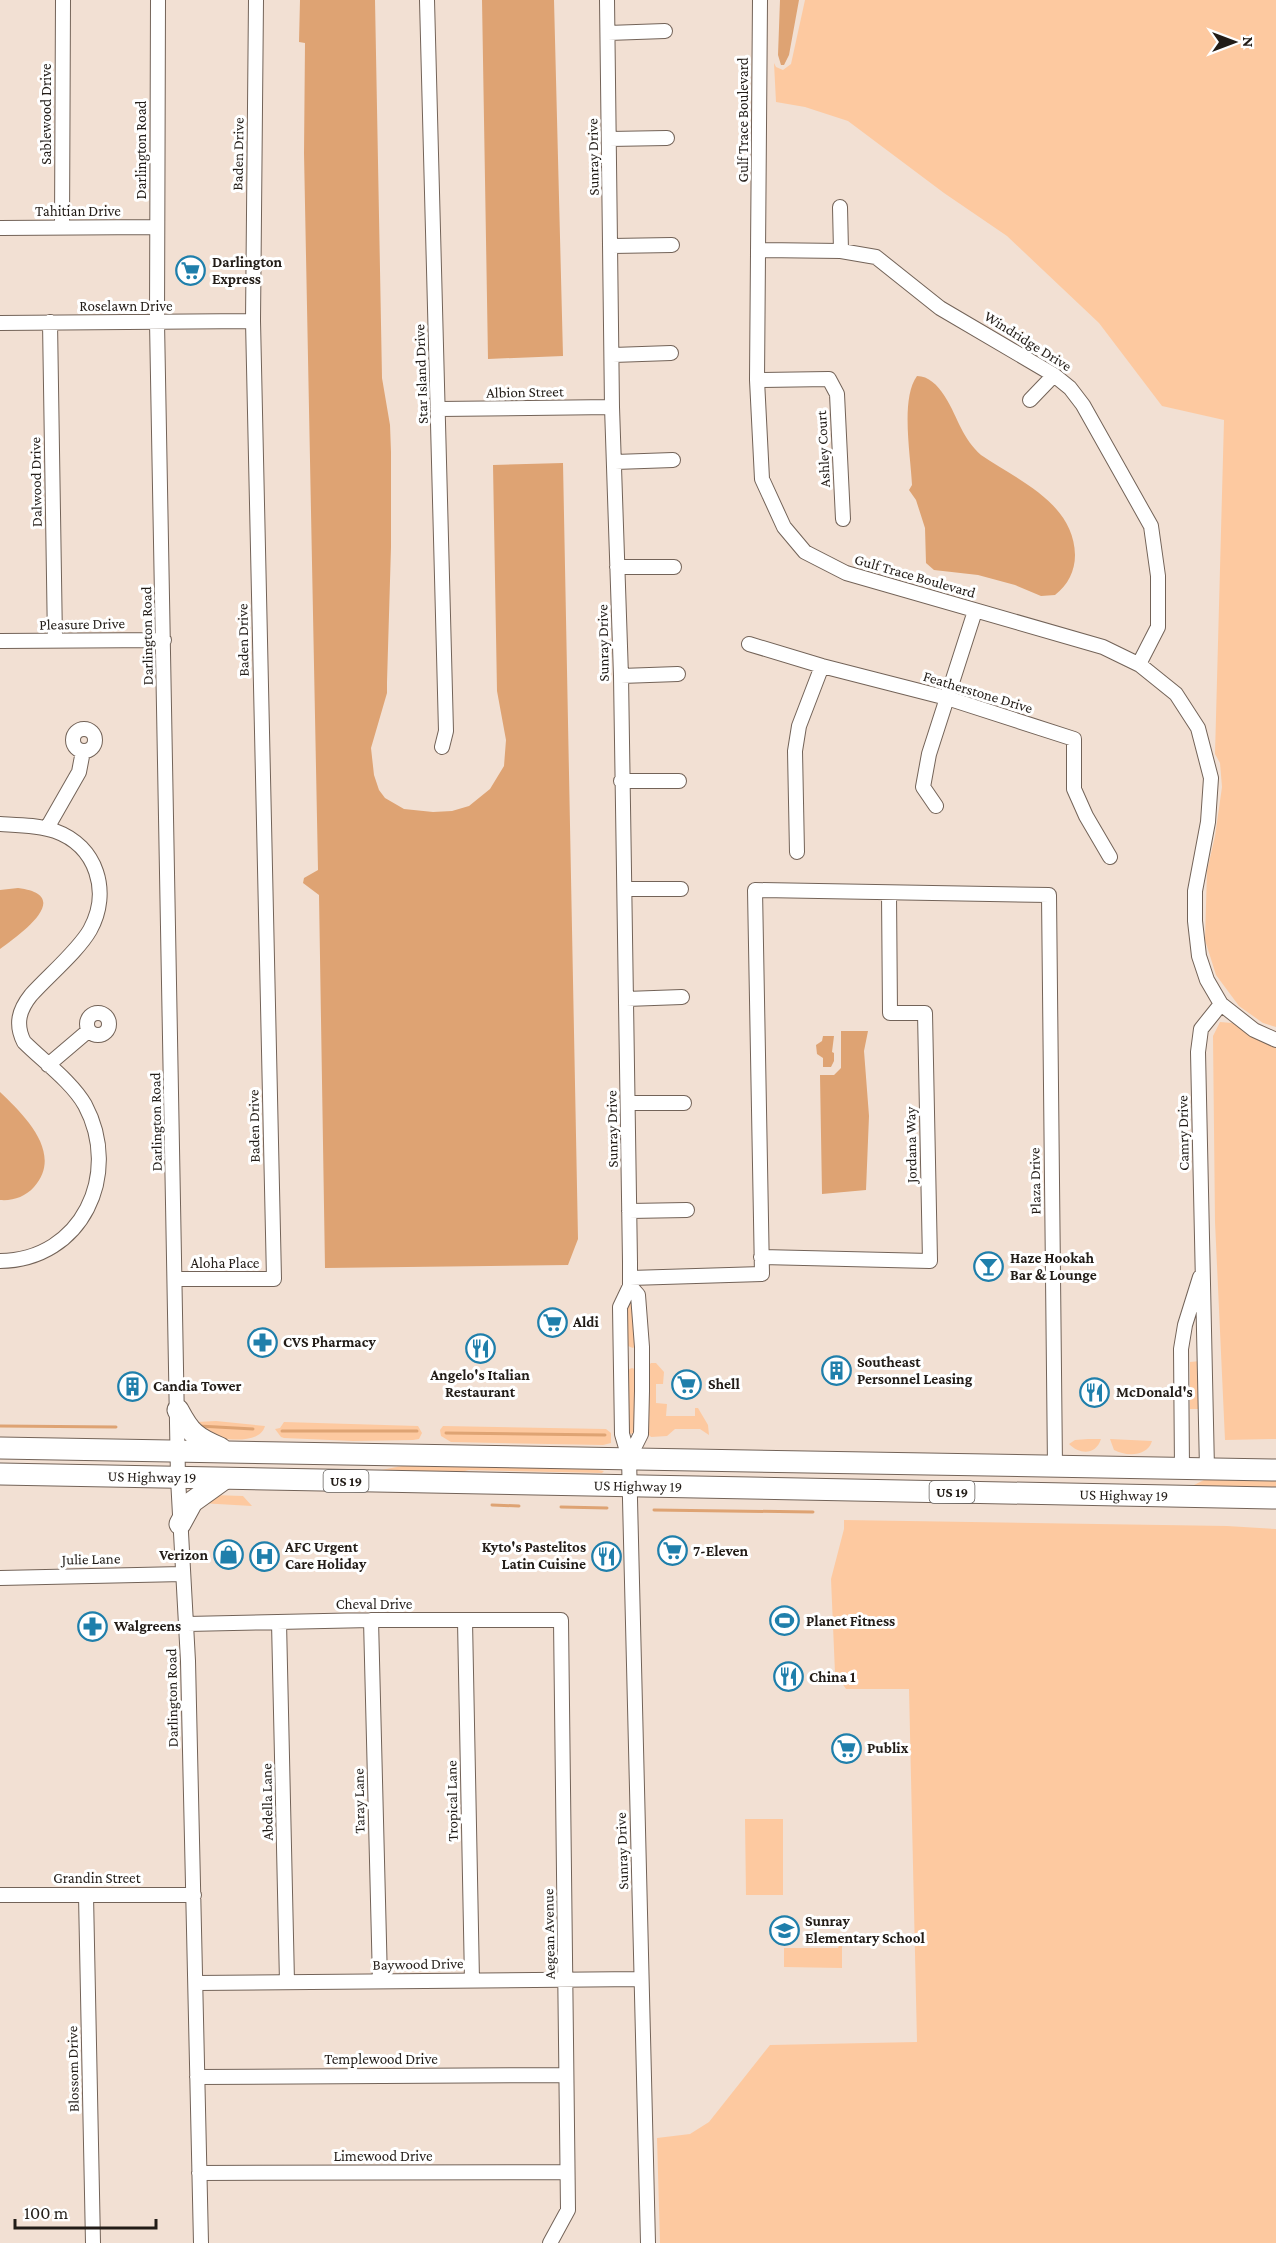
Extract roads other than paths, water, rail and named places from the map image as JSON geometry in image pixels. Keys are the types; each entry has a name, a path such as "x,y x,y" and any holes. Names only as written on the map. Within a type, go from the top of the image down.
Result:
{"highway":[{"path":"178,1410 186,1426 201,1440 229,1451"},
{"name":"US Highway 19","path":"0,1448 1276,1470"},
{"path":"1010,1493 1054,1482 1183,1483 1199,1478 1208,1469"},
{"name":"US Highway 19","path":"0,1474 1276,1498"},
{"path":"180,1524 192,1502 224,1479"}],"street":[{"name":"Sablewood Drive","path":"62,228 63,0"},
{"name":"Darlington Road","path":"158,0 157,322 178,1478 187,1624 201,2243"},
{"name":"Baden Drive","path":"256,0 253,321 274,1279"},
{"name":"Star Island Drive","path":"427,0 446,731 442,747"},
{"name":"Sunray Drive","path":"607,0 612,246 612,407 621,676 630,1282 620,1306 622,1434 629,1458 648,2243"},
{"name":"Gulf Trace Boulevard","path":"760,0 757,380 762,479 784,527 805,552 846,573 1103,647 1139,664 1176,694 1198,728 1211,778 1208,822 1196,891 1199,956 1207,980 1221,1004 1254,1030 1276,1040"},
{"path":"608,33 665,31"},
{"path":"609,139 667,138"},
{"path":"840,207 841,250"},
{"name":"Tahitian Drive","path":"0,228 156,227"},
{"path":"612,246 672,245"},
{"name":"Windridge Drive","path":"758,250 841,250 876,257 940,308 1054,375 1070,388 1083,405 1151,526 1158,576 1158,627 1139,664"},
{"name":"Roselawn Drive","path":"0,323 253,321"},
{"name":"Dalwood Drive","path":"50,322 55,641"},
{"path":"613,355 671,353"},
{"path":"1030,400 1054,375"},
{"name":"Ashley Court","path":"757,380 829,379 837,394 843,519"},
{"name":"Albion Street","path":"439,409 612,407"},
{"path":"615,462 673,460"},
{"path":"618,567 674,567"},
{"path":"936,806 923,787 929,754 975,611"},
{"name":"Pleasure Drive","path":"0,641 164,640"},
{"name":"Featherstone Drive","path":"749,644 822,666 947,698 1074,739 1074,789 1086,816 1110,857"},
{"path":"797,852 795,751 800,726 822,666"},
{"path":"621,676 678,674"},
{"path":"47,828 79,772 83,751"},
{"path":"621,781 679,781"},
{"path":"0,824 47,828 67,837 88,855 95,867 100,893 94,921 85,937 31,994 20,1013 19,1027 24,1042 83,1102 93,1124 98,1150 93,1195 80,1220 68,1235 50,1249 25,1260 0,1261"},
{"path":"625,889 681,889"},
{"path":"630,1282 762,1274 754,890 890,894"},
{"name":"Plaza Drive","path":"890,894 1049,895 1055,1467"},
{"name":"Jordana Way","path":"761,1257 930,1261 925,1013 890,1013 890,894"},
{"path":"626,999 682,997"},
{"name":"Camry Drive","path":"1208,1469 1205,1307 1202,1269 1199,1035 1204,1024 1221,1004"},
{"path":"48,1065 88,1031"},
{"path":"628,1103 684,1103"},
{"path":"629,1211 687,1209"},
{"name":"Camry Drive","path":"1182,1469 1181,1349 1185,1325 1202,1269"},
{"name":"Aloha Place","path":"176,1279 274,1279"},
{"name":"Sunray Drive","path":"629,1458 642,1434 642,1347 638,1295 630,1282"},
{"name":"Julie Lane","path":"0,1578 183,1574"},
{"name":"Cheval Drive","path":"187,1624 371,1620 561,1620"},
{"name":"Taray Lane","path":"371,1620 380,1981"},
{"name":"Aegean Avenue","path":"550,2243 568,2210 561,1620"},
{"name":"Tropical Lane","path":"465,1621 472,1980"},
{"name":"Abdella Lane","path":"279,1622 288,1982"},
{"name":"Grandin Street","path":"0,1895 194,1895"},
{"name":"Blossom Drive","path":"86,1895 93,2243"},
{"name":"Baywood Drive","path":"196,1983 642,1979"},
{"name":"Templewood Drive","path":"197,2077 565,2075"},
{"name":"Limewood Drive","path":"199,2173 567,2172"}],"waterway":[{"path":"0,1426 116,1427"},
{"path":"199,1426 253,1429"},
{"path":"282,1431 417,1431"},
{"path":"446,1433 605,1435"},
{"path":"492,1505 519,1506"},
{"path":"561,1507 607,1508"},
{"path":"654,1510 813,1512"}],"place":[{"name":"Darlington Express","path":"191,271"},
{"name":"Haze Hookah Bar & Lounge","path":"989,1267"},
{"name":"Aldi","path":"552,1322"},
{"name":"CVS Pharmacy","path":"262,1342"},
{"name":"Angelo's Italian Restaurant","path":"480,1348"},
{"name":"Southeast Personnel Leasing","path":"836,1371"},
{"name":"Shell","path":"687,1384"},
{"name":"Candia Tower","path":"132,1386"},
{"name":"McDonald's","path":"1095,1392"},
{"name":"7-Eleven","path":"672,1551"},
{"name":"Verizon","path":"229,1555"},
{"name":"AFC Urgent Care Holiday","path":"264,1556"},
{"name":"Kyto's Pastelitos Latin Cuisine","path":"607,1556"},
{"name":"Planet Fitness","path":"785,1621"},
{"name":"Walgreens","path":"93,1626"},
{"name":"China 1","path":"788,1677"},
{"name":"Publix","path":"846,1748"},
{"name":"Sunray Elementary School","path":"784,1930"}]}
